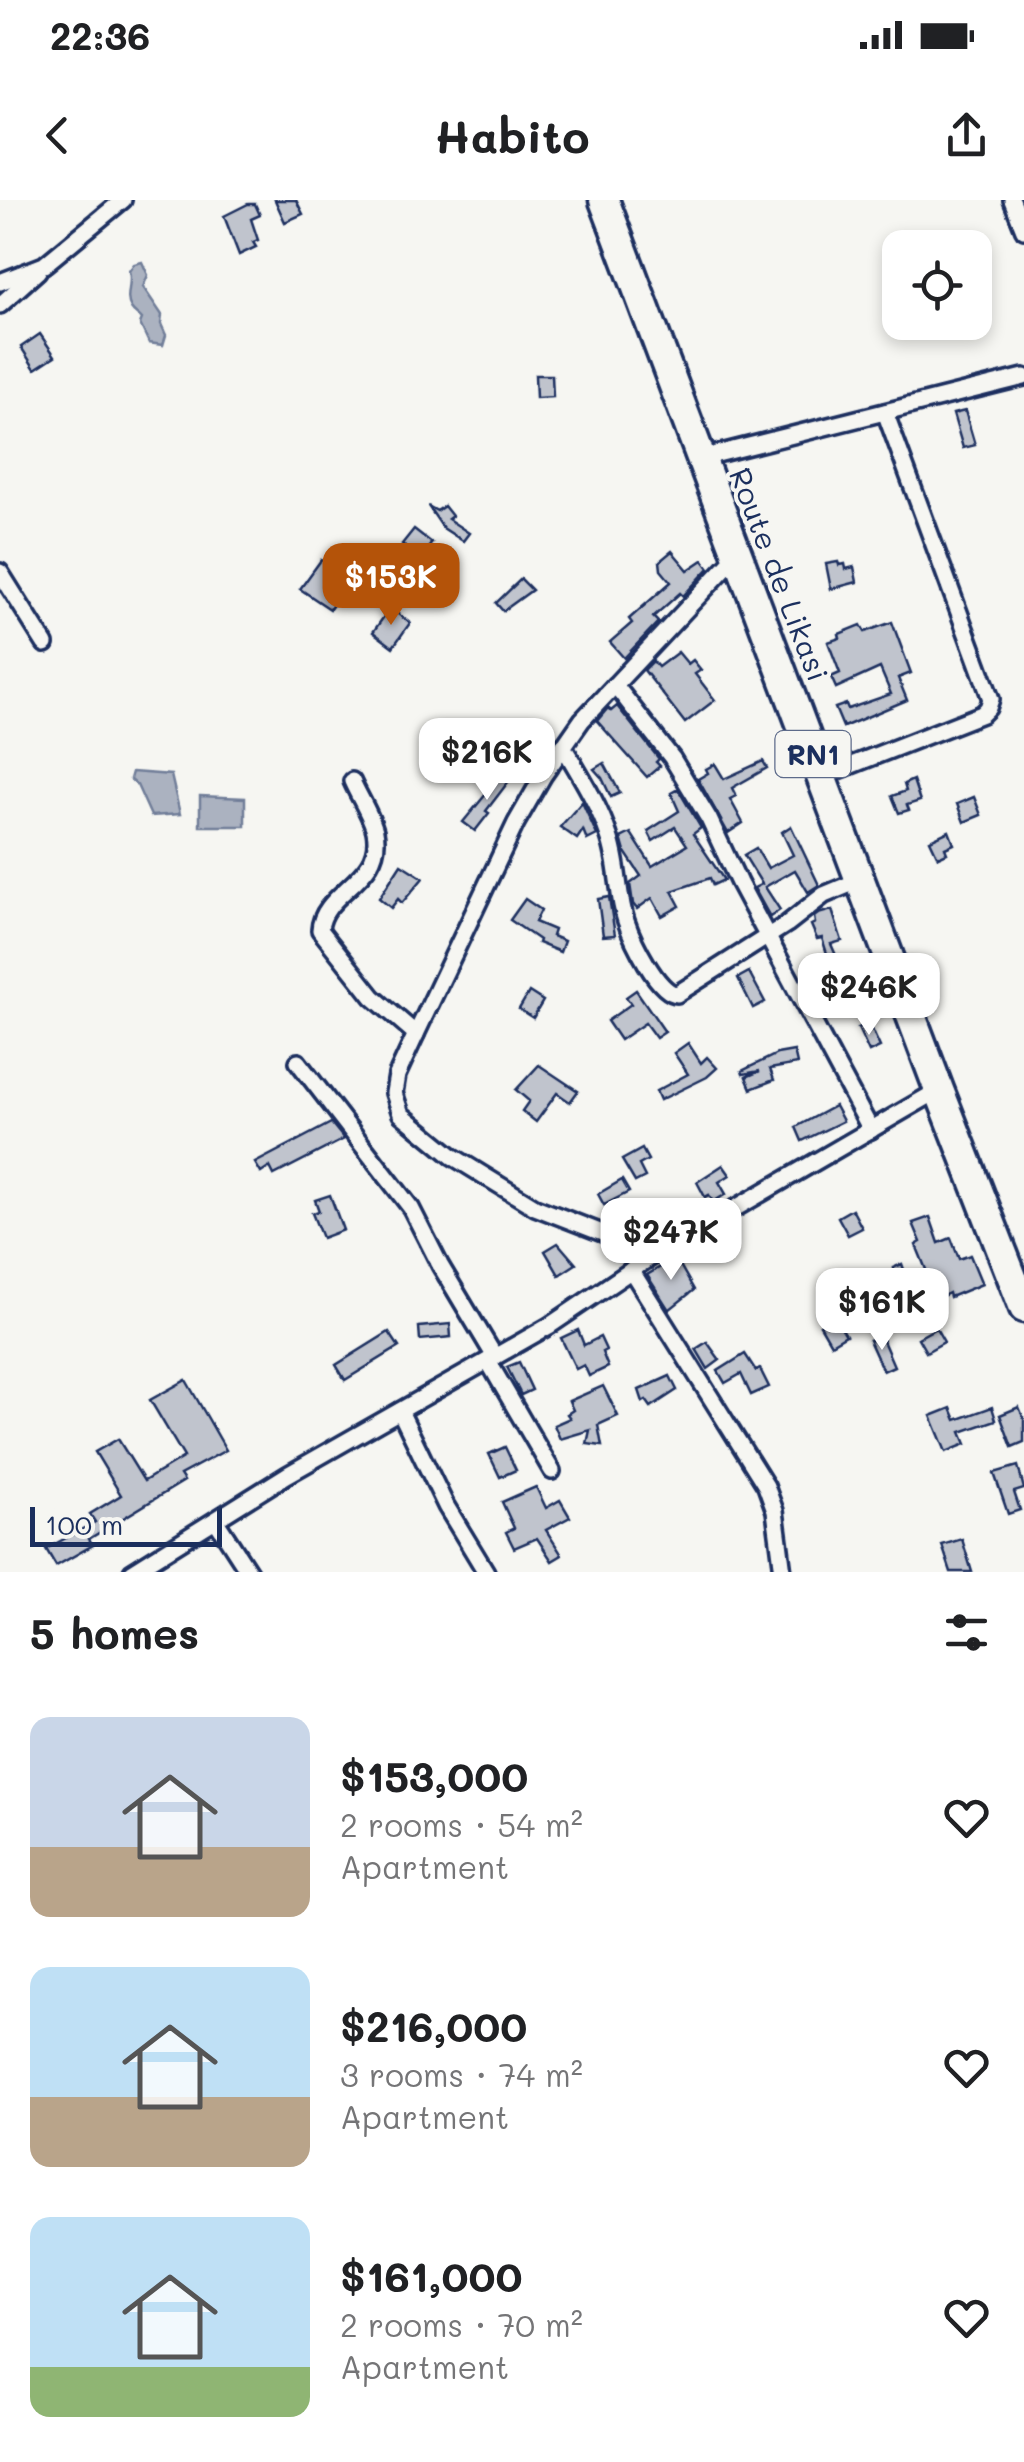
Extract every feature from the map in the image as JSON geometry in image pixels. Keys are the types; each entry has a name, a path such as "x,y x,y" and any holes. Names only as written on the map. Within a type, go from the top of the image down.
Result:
{"highway":[{"name":"Route de Likasi","path":"604,200 938,1090 1024,1308"}],"street":[{"path":"0,305 123,200"},
{"path":"1012,200 1024,230"},
{"path":"0,282 44,266"},
{"path":"701,458 1024,377"},
{"path":"821,777 982,714 991,699 886,412"},
{"path":"648,1259 623,1241 535,1206 497,1186 408,1121 395,1104 394,1093 397,1075 516,823 564,746 615,684 738,554"},
{"path":"0,572 44,644"},
{"path":"615,684 672,758 709,818 766,937 871,1130"},
{"path":"564,746 609,835 626,921 664,991 678,994 824,895 860,880"},
{"path":"352,781 374,828 376,845 364,874 327,908 320,930 373,997 416,1034"},
{"path":"298,1062 411,1208 552,1471"},
{"path":"132,1572 287,1476 549,1326 648,1259 938,1090"},
{"path":"631,1270 766,1486 775,1512 783,1572"},
{"path":"400,1411 446,1506 486,1572"},
{"path":"216,1521 249,1572"}],"shaded area":[{"path":"142,262 148,275 143,287 162,315 166,335 163,345 149,343 140,324 142,319 129,304 129,271"},
{"path":"132,772 171,775 180,814 151,816 137,785 130,779"},
{"path":"200,796 245,798 245,826 200,826"}],"building":[{"path":"275,200 296,200 303,214 285,222"},
{"path":"255,204 260,215 251,219 258,240 253,242 256,247 239,255 224,216"},
{"path":"40,334 55,356 35,369 21,347"},
{"path":"535,375 552,375 553,397 536,398"},
{"path":"965,411 975,445 963,448 953,414"},
{"path":"428,506 437,511 444,506 452,516 448,519 469,533 463,541 443,528"},
{"path":"414,529 432,543 419,559 402,544"},
{"path":"672,551 688,570 703,560 709,568 683,596 680,593 653,617 658,622 624,658 610,642 632,623 629,619 671,582 661,570 660,561"},
{"path":"321,560 350,580 330,609 300,589"},
{"path":"826,564 845,564 846,569 854,567 857,582 831,589"},
{"path":"442,577 456,589 445,602 429,589"},
{"path":"521,579 532,590 503,611 496,603"},
{"path":"390,608 410,623 393,647 373,632"},
{"path":"892,622 911,673 898,678 907,700 843,727 835,708 846,704 848,709 891,694 880,668 836,688 831,677 840,673 828,642 861,625 865,632"},
{"path":"678,652 688,664 693,660 701,670 695,674 715,700 685,723 644,670 653,661 658,667"},
{"path":"617,706 659,759 656,762 660,766 647,777 597,721 608,708 611,711"},
{"path":"469,748 483,759 468,779 454,768"},
{"path":"763,761 767,768 732,788 736,796 730,799 743,823 728,833 698,779 715,764 724,779"},
{"path":"604,763 620,793 611,797 594,769"},
{"path":"505,771 512,777 475,831 463,822"},
{"path":"913,780 920,801 899,813 892,796 906,791 904,784"},
{"path":"678,789 701,828 693,834 724,880 713,885 710,878 672,891 680,906 662,916 652,898 637,909 633,904 630,884 641,876 621,838 631,833 652,866 687,845 675,827 653,841 648,831 679,811 671,793"},
{"path":"974,797 981,815 964,822 957,804"},
{"path":"582,802 597,835 587,840 583,830 577,839 560,827"},
{"path":"791,826 819,885 808,892 795,870 765,887 780,910 770,917 754,888 762,884 744,855 756,848 768,868 793,855 782,832"},
{"path":"949,831 954,844 938,857 930,840"},
{"path":"401,864 423,878 402,903 398,899 391,908 379,898"},
{"path":"609,897 615,935 603,936 598,899"},
{"path":"525,899 541,910 535,922 554,930 552,936 564,941 560,952 538,943 510,920"},
{"path":"832,910 842,941 831,944 846,978 836,982 822,938 817,939 811,925 818,914"},
{"path":"749,972 765,1002 753,1008 738,978"},
{"path":"636,990 665,1032 656,1038 645,1023 620,1040 607,1021 631,1004 626,997"},
{"path":"529,992 543,1001 533,1018 519,1009"},
{"path":"869,1023 880,1047 869,1052 858,1028"},
{"path":"688,1043 701,1063 707,1057 717,1068 660,1100 656,1091 688,1074 674,1053"},
{"path":"794,1051 797,1064 770,1069 774,1080 751,1089 746,1077 760,1071 742,1071 777,1054"},
{"path":"539,1065 578,1091 570,1102 557,1093 536,1122 522,1111 529,1101 516,1090"},
{"path":"835,1106 843,1121 802,1141 796,1127"},
{"path":"331,1123 344,1139 274,1175 270,1167 261,1173 255,1163"},
{"path":"642,1149 648,1160 639,1165 645,1177 635,1182 622,1160"},
{"path":"723,1165 730,1175 719,1182 726,1194 713,1202 709,1195 705,1197 697,1182"},
{"path":"622,1180 629,1192 604,1205 598,1194"},
{"path":"330,1195 343,1230 322,1238 312,1213 319,1211 315,1200"},
{"path":"852,1209 862,1228 848,1235 838,1217"},
{"path":"930,1217 939,1243 951,1238 959,1259 970,1255 982,1284 950,1297 949,1293 919,1308 926,1318 896,1326 890,1310 900,1304 893,1288 900,1284 893,1268 902,1264 910,1286 929,1277 916,1245 921,1242 913,1223"},
{"path":"558,1243 576,1264 559,1275 545,1251"},
{"path":"676,1258 694,1290 669,1310 647,1275"},
{"path":"835,1317 846,1335 831,1344 820,1325"},
{"path":"450,1324 451,1337 420,1340 419,1327"},
{"path":"936,1328 944,1342 926,1352 918,1338"},
{"path":"578,1330 584,1345 600,1337 608,1367 589,1376 584,1365 576,1369 561,1338"},
{"path":"389,1332 399,1347 345,1380 336,1365"},
{"path":"881,1336 894,1366 883,1371 869,1340"},
{"path":"707,1342 720,1360 708,1369 696,1349"},
{"path":"745,1354 756,1371 760,1369 769,1387 751,1395 741,1374 725,1383 718,1371"},
{"path":"519,1362 532,1390 521,1395 507,1367"},
{"path":"670,1376 677,1390 651,1407 646,1400 643,1402 639,1390"},
{"path":"186,1380 226,1450 180,1475 184,1481 89,1539 93,1545 56,1566 46,1549 95,1522 90,1514 121,1495 95,1452 118,1439 144,1481 184,1457 150,1400"},
{"path":"603,1386 618,1416 598,1425 602,1446 587,1444 590,1430 560,1439 554,1425 570,1418 567,1414 573,1410 569,1401"},
{"path":"992,1407 996,1420 961,1432 966,1444 946,1452 931,1416 951,1408 956,1420"},
{"path":"1019,1407 1024,1419 1024,1442 1012,1447 1000,1415"},
{"path":"505,1447 516,1470 500,1477 489,1454"},
{"path":"1018,1466 1024,1489 1014,1492 1020,1510 1008,1514 994,1473"},
{"path":"536,1487 546,1508 560,1500 570,1517 546,1530 562,1555 552,1561 537,1538 514,1548 506,1532 514,1528 502,1502"},
{"path":"962,1539 972,1572 951,1572 942,1545"}]}
